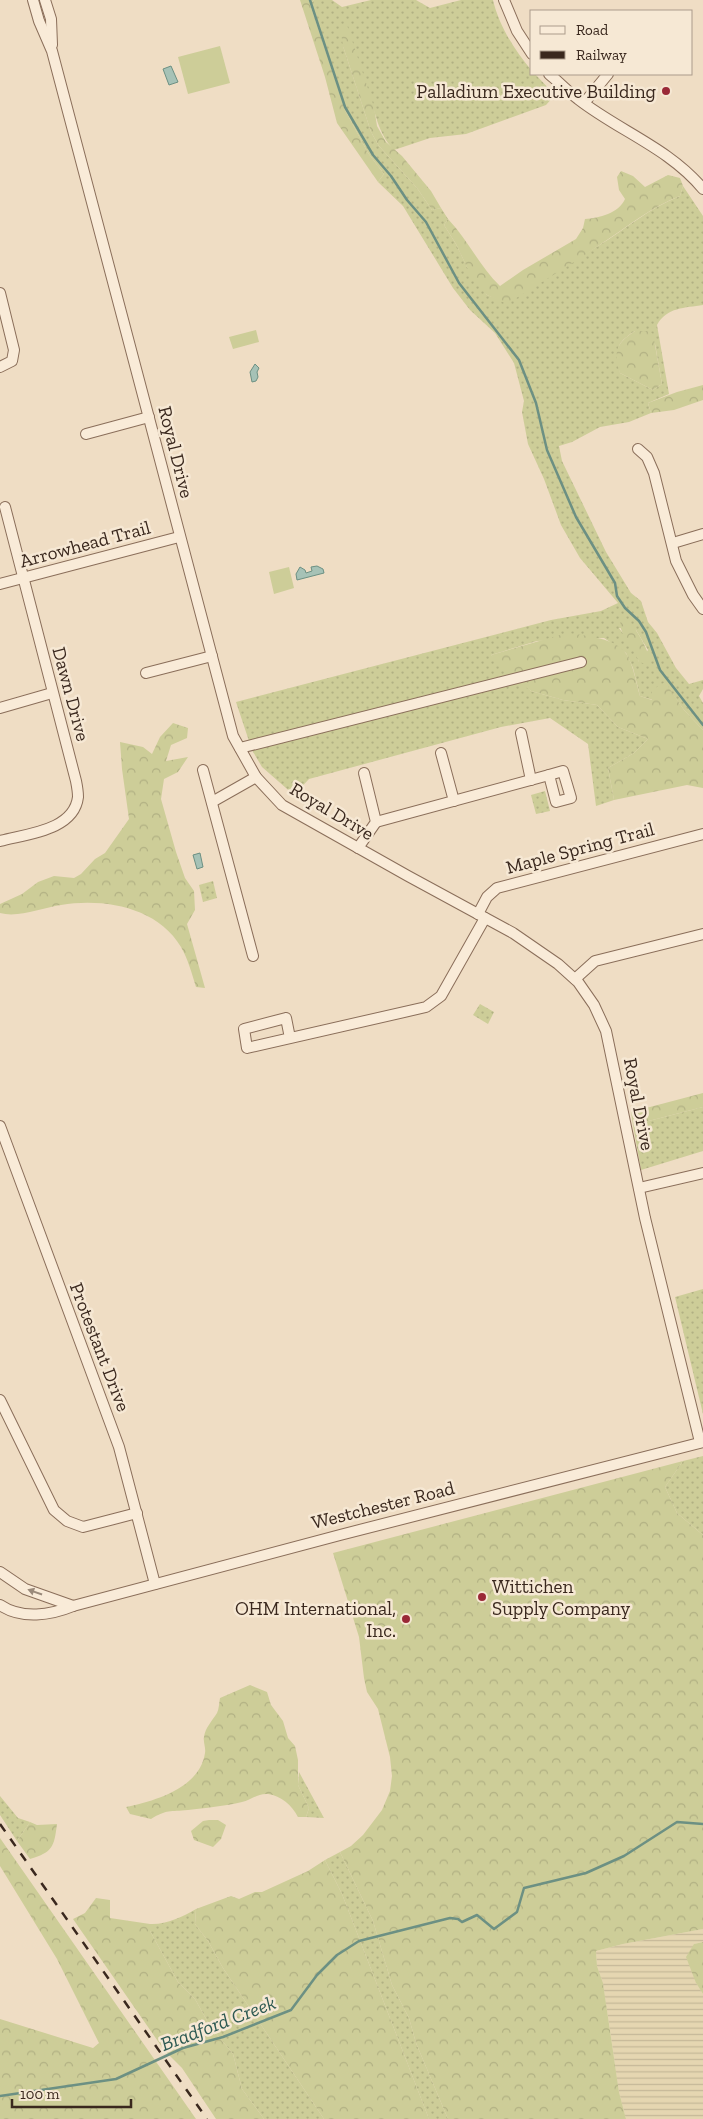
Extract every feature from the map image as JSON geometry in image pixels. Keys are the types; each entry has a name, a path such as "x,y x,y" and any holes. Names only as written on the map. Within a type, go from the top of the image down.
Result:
{"street":[{"name":"Royal Drive","path":"34,0 39,21 52,51 234,736 256,777 282,804 512,933 558,964 575,979 594,1005 606,1031 638,1188 702,1442"},
{"name":"Royal Drive","path":"46,0 50,19 52,51"},
{"path":"504,0 517,31 530,51"},
{"path":"550,75 584,103 670,157 690,173 703,189"},
{"path":"584,103 607,75"},
{"path":"0,293 14,350 12,361 0,367"},
{"path":"86,434 149,417"},
{"path":"638,449 647,457 654,473 676,561 693,594 703,608"},
{"name":"Dawn Drive","path":"0,840 43,830 61,823 72,814 78,798 76,782 5,507"},
{"path":"673,543 703,534"},
{"name":"Arrowhead Trail","path":"0,584 180,537"},
{"path":"146,673 212,656"},
{"path":"240,748 581,662"},
{"path":"0,708 52,693"},
{"path":"521,733 531,780"},
{"path":"441,754 454,801"},
{"path":"203,770 253,956"},
{"path":"364,773 376,822"},
{"path":"358,848 376,822 549,776"},
{"path":"212,802 256,777"},
{"name":"Maple Spring Trail","path":"290,1038 286,1018 244,1029 247,1048 426,1007 441,996 481,916 487,897 497,888 703,834"},
{"path":"575,979 595,961 703,934"},
{"name":"Protestant Drive","path":"0,1126 119,1447 155,1584"},
{"path":"638,1188 703,1173"},
{"path":"0,1400 54,1510 67,1521 83,1527 137,1513"},
{"name":"Westchester Road","path":"0,1605 33,1615 55,1613 74,1606 340,1534 702,1442"},
{"path":"0,1572 25,1589 74,1606"}],"shaded area":[{"path":"171,66 178,82 169,85 163,69"},
{"path":"255,364 259,368 257,372 258,377 256,381 252,382 250,372"},
{"path":"317,566 323,569 324,573 297,580 296,574 300,567 306,573 312,571 311,567"},
{"path":"200,853 203,867 197,869 193,855"},
{"path":"703,1929 703,1942 694,1944 696,1983 703,1994 703,2119 626,2119 619,2092 603,1983 597,1966 596,1951"}],"green space":[{"path":"300,0 314,0 310,4 345,110 368,153 384,174 378,182 337,123 325,77"},
{"path":"314,0 332,0 342,7 371,0 416,0 430,8 461,0 493,0 503,29 530,68 530,75 536,75 555,95 546,105 466,134 430,138 394,150 384,136 367,91 343,46 371,132 379,146 417,188 432,210 441,208 448,219 444,225 467,267 487,295 501,300 562,267 648,213 680,196 683,186 703,216 703,305 677,309 661,319 657,325 669,394 648,403 651,413 629,422 600,427 572,442 559,446 562,461 606,552 631,593 641,601 648,622 657,633 676,668 689,684 703,680 703,689 699,696 703,703 703,730 684,710 665,683 653,700 640,696 633,668 626,653 604,638 537,641 491,655 531,691 563,700 597,705 618,727 648,739 634,753 608,768 614,800 596,806 588,744 550,718 501,727 309,779 294,795 262,767 252,750 236,702 551,620 601,611 618,603 580,558 561,525 544,479 528,444 522,412 524,401 514,363 495,333 470,310 453,288 403,206 378,182 384,174 368,153 345,110 310,4","holes":["635,331 655,344 662,384 653,390 620,373 618,348 623,340","619,628 636,630 648,650 639,662 636,651"]},
{"path":"347,25 374,107 377,126 386,142 402,156 431,191 441,208 432,210 417,188 379,146 371,132 343,46 340,26"},
{"path":"220,46 230,83 188,94 178,57"},
{"path":"621,171 633,176 645,187 668,175 680,178 683,186 680,196 649,212 507,304 487,295 473,280 456,244 444,225 448,219 500,286 523,270 576,239 583,228 585,219 602,216 618,208 625,199 619,190 617,177"},
{"path":"256,330 259,342 233,349 229,337"},
{"path":"635,331 649,331 653,334 662,384 653,390 620,373 617,359 618,349 620,344"},
{"path":"703,385 703,400 674,410 651,413 648,403"},
{"path":"289,567 294,588 274,594 269,572"},
{"path":"623,615 639,635 645,647 650,659 646,664 639,662 622,633 621,621"},
{"path":"567,633 600,638 616,644 622,649 631,665 640,696 652,700 652,690 665,682 684,710 703,730 703,788 687,785 614,800 608,768 634,753 648,739 618,727 597,705 563,700 531,691 502,670 491,655"},
{"path":"173,723 188,728 187,738 171,745 166,761 188,757 178,772 164,779 161,799 185,878 194,891 195,910 187,924 205,988 196,987 181,947 171,933 144,914 128,908 95,903 78,903 22,913 0,913 0,904 22,894 38,882 54,876 74,878 81,874 95,859 105,853 129,819 120,742 143,747 152,754 160,737"},
{"path":"545,791 550,811 536,814 531,795"},
{"path":"213,881 217,898 203,902 199,885"},
{"path":"480,1004 494,1012 488,1024 473,1015"},
{"path":"703,1093 703,1107 633,1125 631,1112"},
{"path":"703,1107 703,1151 641,1170 633,1125"},
{"path":"703,1289 703,1414 675,1297"},
{"path":"703,1456 703,1535 677,1513 665,1487 683,1461"},
{"path":"683,1461 665,1487 677,1513 703,1535 703,1929 596,1951 597,1966 603,1983 619,2092 626,2119 448,2119 416,2043 409,2018 392,1985 373,1921 340,1852 351,1846 363,1835 382,1810 390,1791 392,1776 390,1757 378,1709 367,1692 359,1637 333,1553"},
{"path":"250,1685 267,1692 271,1705 283,1721 288,1738 295,1746 298,1760 298,1785 309,1808 306,1817 298,1817 286,1802 268,1794 229,1805 165,1812 151,1819 130,1814 126,1807 162,1797 185,1784 195,1775 205,1753 205,1734 217,1713 220,1698"},
{"path":"299,1772 324,1818 306,1817 309,1808 298,1785"},
{"path":"0,1796 18,1818 30,1822 17,1841 0,1815"},
{"path":"218,1820 226,1825 221,1839 213,1847 194,1840 191,1831 203,1821"},
{"path":"30,1822 37,1825 57,1824 51,1848 44,1854 30,1859 17,1841"},
{"path":"0,1838 196,2119 0,2119 0,2019 93,2048 99,2043 57,1959 0,1866"},
{"path":"340,1852 373,1921 392,1985 409,2018 416,2043 448,2119 429,2119 342,1894 325,1860"},
{"path":"325,1860 342,1894 429,2119 324,2119 195,1924 196,1909 231,1896 239,1899 255,1892 262,1892 308,1871"},
{"path":"96,1898 110,1900 110,1918 150,1924 150,1931 178,1982 195,1999 210,2026 233,2054 242,2089 264,2119 216,2119 182,2068 164,2050 73,1919 85,1913"},
{"path":"196,1909 195,1924 324,2119 264,2119 242,2089 233,2054 210,2026 195,1999 178,1982 150,1931 150,1924 174,1920"},
{"path":"703,1942 703,1994 696,1983 686,1957 694,1944"}],"waterway":[{"path":"310,0 345,107 373,155 426,222 459,283 519,360 536,403 547,450 576,517 615,583 617,596 646,632 660,670 703,725"},
{"name":"Bradford Creek","path":"0,2096 116,2079 183,2048 223,2037 291,2010 317,1975 337,1955 359,1941 450,1918 458,1919 462,1922 477,1915 494,1929 517,1912 524,1888 586,1873 624,1856 677,1822 703,1824"}],"railway":[{"path":"0,1824 207,2119"}],"place":[{"name":"Palladium Executive Building","path":"666,91"},
{"name":"Wittichen Supply Company","path":"482,1597"},
{"name":"OHM International, Inc.","path":"406,1619"}]}
